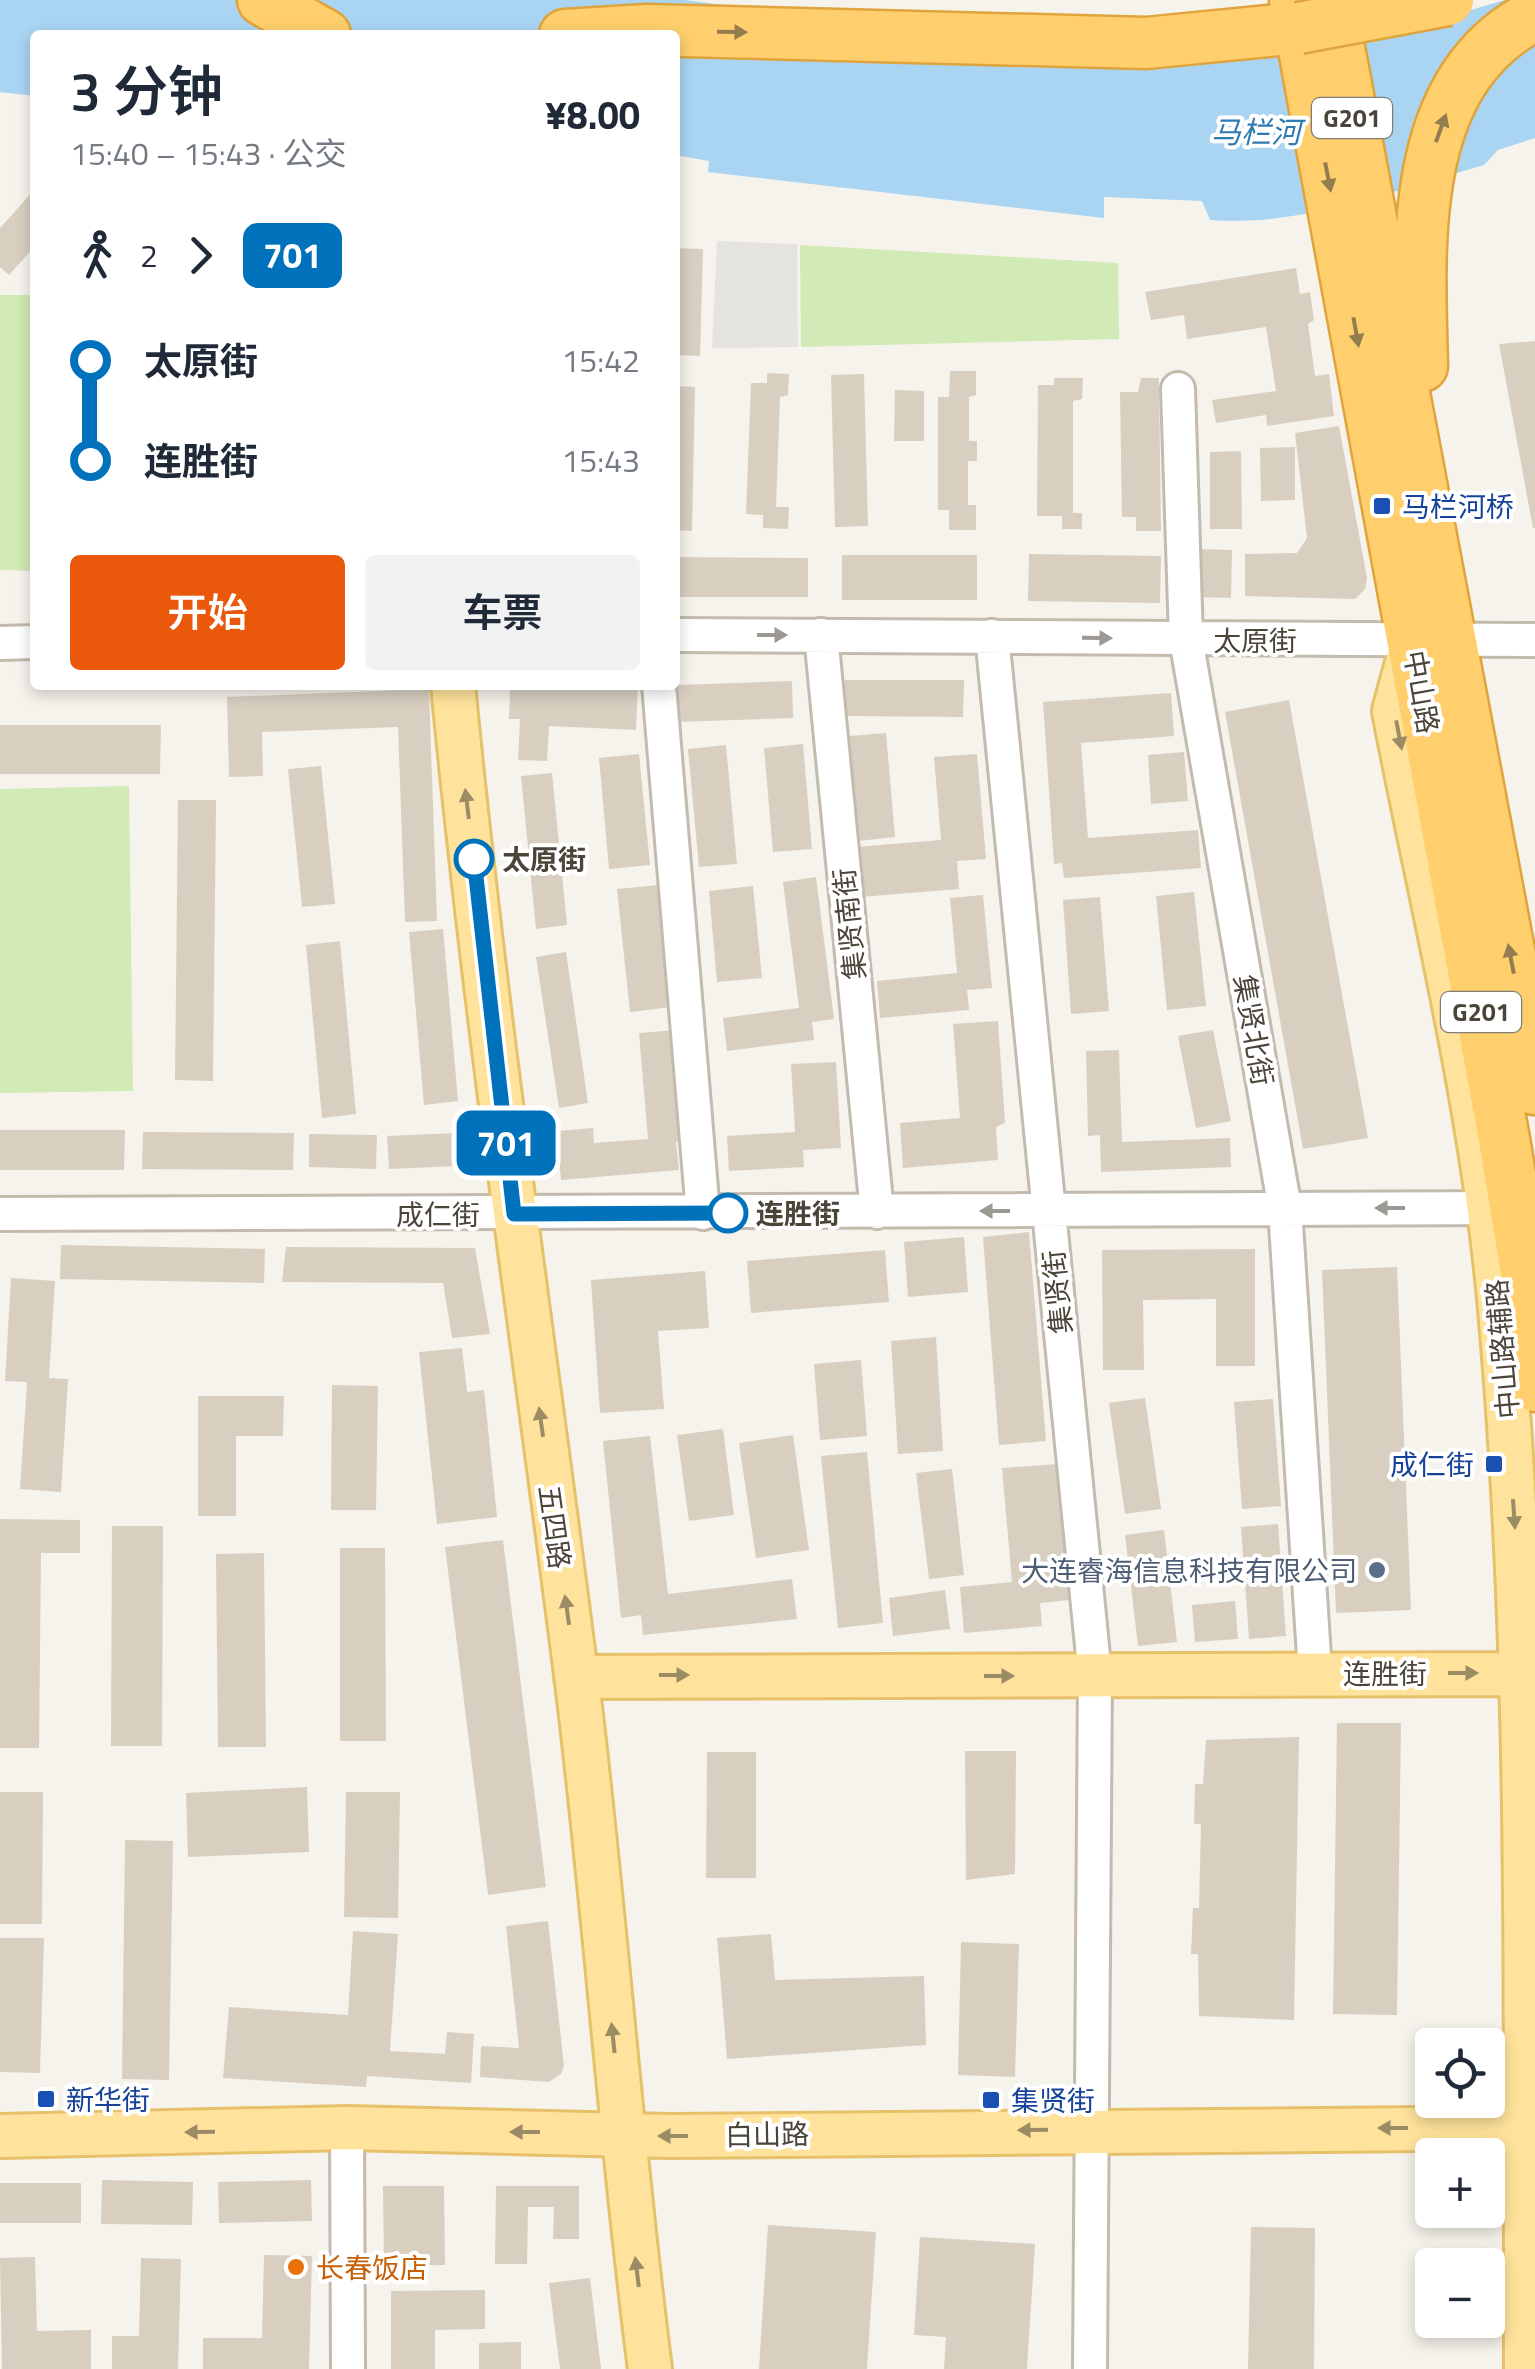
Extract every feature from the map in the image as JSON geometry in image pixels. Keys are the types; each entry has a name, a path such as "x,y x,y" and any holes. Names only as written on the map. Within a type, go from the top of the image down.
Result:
{"highway":[{"path":"264,0 315,30"},
{"path":"810,0 1139,17 1311,4"},
{"path":"871,0 920,8"},
{"path":"680,30 1146,43 1299,28 1448,0"},
{"name":"中山路","path":"1311,4 1432,641 1535,1089"},
{"path":"1424,501 1422,224 1426,178 1454,94 1478,57 1510,28 1535,15"},
{"path":"588,30 667,30"},
{"name":"中山路","path":"1356,233 1424,501 1432,641 1512,1208 1528,1284 1535,1386"}],"main road":[{"name":"五四路","path":"455,690 514,1214 576,1676 650,2369"},
{"name":"中山路辅路","path":"1512,1208 1498,1286 1529,1674 1526,2369"},
{"name":"连胜街","path":"576,1676 1529,1674"},
{"name":"白山路","path":"0,2136 347,2128 622,2134 1530,2128"}],"street":[{"name":"集贤北街","path":"1178,389 1186,639 1284,1209 1315,1672"},
{"name":"太原街","path":"680,635 1535,640"},
{"name":"集贤南街","path":"821,635 877,1212"},
{"name":"集贤街","path":"992,636 1095,1676 1090,2369"},
{"path":"0,642 30,642"},
{"path":"659,690 704,1213"},
{"name":"成仁街","path":"0,1214 1512,1208"},
{"path":"347,2128 348,2369"}],"green space":[{"path":"800,245 1118,263 1119,339 801,347"},
{"path":"0,295 30,295 30,571 0,570"},
{"path":"129,786 133,1091 0,1093 0,789"}],"shaded area":[{"path":"717,241 797,244 798,347 712,348"}],"water":[{"name":"马栏河","path":"0,0 685,0 916,31 1447,17 1505,0 1535,0 1535,138 1498,150 1484,165 1383,195 1314,212 1245,221 1210,220 1202,201 1104,197 1104,218 708,172 709,161 680,156 680,30 30,30 30,95 0,92"}],"building":[{"path":"30,195 30,252 9,275 0,267 0,228"},
{"path":"680,248 703,249 700,356 680,355"},
{"path":"1296,268 1300,294 1310,292 1314,320 1308,324 1315,376 1329,374 1334,416 1267,426 1266,415 1216,423 1212,400 1276,391 1266,327 1187,339 1184,315 1151,320 1145,292"},
{"path":"1535,341 1535,528 1533,528 1499,344"},
{"path":"950,371 976,371 976,395 969,397 969,441 977,441 977,461 968,461 968,505 976,505 976,530 949,530 949,510 938,510 938,397 949,397"},
{"path":"767,373 789,374 788,395 780,397 776,507 789,507 788,529 763,528 763,515 746,514 751,383 767,383"},
{"path":"864,374 868,526 835,527 831,375"},
{"path":"1054,378 1083,378 1082,399 1073,401 1073,513 1082,513 1082,529 1062,529 1062,516 1037,516 1038,385 1054,385"},
{"path":"1141,378 1159,378 1161,531 1136,531 1136,517 1122,517 1120,392 1138,392"},
{"path":"680,386 695,387 692,531 680,530"},
{"path":"895,390 924,391 924,441 894,441"},
{"path":"1339,426 1367,578 1365,589 1355,599 1245,596 1245,554 1297,553 1307,538 1295,433"},
{"path":"1295,447 1295,500 1261,501 1260,448"},
{"path":"1241,451 1242,529 1210,529 1210,452"},
{"path":"1197,549 1232,550 1231,598 1195,597"},
{"path":"1029,554 1161,556 1160,603 1028,601"},
{"path":"842,555 977,555 977,600 842,600"},
{"path":"680,557 808,558 808,597 680,597"},
{"path":"845,680 964,680 963,717 844,716"},
{"path":"792,681 793,718 679,722 680,685"},
{"path":"429,690 437,921 405,922 398,727 262,732 263,776 229,777 227,697"},
{"path":"510,690 638,690 636,730 549,726 547,761 518,760 520,719 509,719"},
{"path":"1171,693 1174,736 1081,743 1088,838 1198,830 1201,868 1064,878 1062,863 1054,864 1043,702"},
{"path":"1289,700 1368,1138 1303,1149 1225,712"},
{"path":"0,725 161,725 160,774 0,774"},
{"path":"886,733 895,837 858,841 849,736"},
{"path":"803,744 812,849 773,852 764,748"},
{"path":"726,745 737,864 699,867 688,749"},
{"path":"1184,752 1188,801 1151,804 1148,755"},
{"path":"639,754 650,865 609,869 599,758"},
{"path":"977,754 986,859 957,861 959,889 860,897 856,847 941,840 934,757"},
{"path":"321,766 335,904 302,907 288,769"},
{"path":"552,773 567,925 536,929 521,776"},
{"path":"178,800 216,800 213,1081 175,1080"},
{"path":"816,877 834,1019 812,1022 814,1040 727,1051 723,1018 799,1008 783,882"},
{"path":"659,885 672,1007 630,1012 617,889"},
{"path":"753,886 762,978 717,982 709,891"},
{"path":"1194,892 1206,1006 1167,1010 1156,896"},
{"path":"983,895 992,988 967,990 969,1010 880,1018 877,981 957,973 950,898"},
{"path":"1100,897 1109,1011 1071,1014 1063,900"},
{"path":"443,929 458,1101 424,1105 409,932"},
{"path":"340,941 356,1114 322,1118 306,945"},
{"path":"566,952 588,1103 559,1108 536,957"},
{"path":"998,1021 1005,1123 996,1127 998,1160 903,1168 900,1123 960,1118 953,1024"},
{"path":"677,1030 686,1137 676,1142 679,1170 561,1180 557,1131 593,1128 594,1143 648,1139 639,1033"},
{"path":"1213,1030 1231,1121 1196,1128 1178,1036"},
{"path":"1119,1050 1122,1142 1230,1138 1231,1167 1101,1172 1100,1135 1088,1136 1086,1051"},
{"path":"836,1062 841,1148 803,1150 804,1167 729,1171 727,1136 795,1132 791,1064"},
{"path":"0,1130 125,1130 124,1170 0,1170"},
{"path":"143,1132 294,1133 293,1170 142,1169"},
{"path":"456,1133 457,1166 389,1169 387,1136"},
{"path":"309,1134 377,1135 376,1169 309,1167"},
{"path":"1029,1232 1046,1441 999,1445 983,1237"},
{"path":"964,1237 968,1292 908,1297 904,1242"},
{"path":"61,1245 265,1249 264,1283 60,1279"},
{"path":"286,1247 475,1248 490,1334 452,1338 443,1283 282,1282"},
{"path":"1255,1249 1255,1366 1216,1366 1216,1299 1143,1300 1144,1370 1103,1370 1102,1250"},
{"path":"885,1250 889,1302 751,1313 747,1261"},
{"path":"1397,1267 1411,1610 1336,1613 1322,1270"},
{"path":"705,1271 709,1328 658,1331 664,1409 600,1413 591,1280"},
{"path":"11,1278 55,1281 49,1378 68,1379 61,1492 20,1489 27,1382 5,1381"},
{"path":"936,1337 943,1451 898,1454 891,1341"},
{"path":"462,1348 467,1392 484,1390 497,1517 437,1524 419,1352"},
{"path":"861,1360 867,1436 820,1440 814,1364"},
{"path":"332,1385 378,1386 376,1510 331,1510"},
{"path":"198,1396 284,1396 283,1436 236,1436 236,1516 198,1516"},
{"path":"1145,1398 1161,1509 1125,1514 1109,1403"},
{"path":"1273,1399 1281,1506 1242,1509 1234,1402"},
{"path":"723,1429 734,1515 689,1521 677,1435"},
{"path":"793,1435 809,1550 756,1558 739,1443"},
{"path":"650,1436 668,1594 792,1579 797,1619 643,1635 641,1615 621,1618 603,1441"},
{"path":"867,1452 883,1623 838,1628 821,1456"},
{"path":"1058,1464 1070,1600 1040,1603 1042,1626 964,1633 960,1587 1012,1582 1002,1468"},
{"path":"952,1469 964,1575 929,1579 916,1473"},
{"path":"0,1519 80,1520 80,1553 41,1553 39,1748 0,1748"},
{"path":"1278,1524 1286,1636 1249,1639 1241,1527"},
{"path":"112,1526 163,1526 162,1746 111,1746"},
{"path":"1164,1530 1177,1642 1138,1646 1125,1535"},
{"path":"503,1540 546,1887 488,1895 445,1547"},
{"path":"340,1548 385,1548 386,1741 340,1741"},
{"path":"264,1553 266,1747 218,1747 216,1554"},
{"path":"945,1590 950,1629 893,1636 889,1598"},
{"path":"1235,1601 1238,1639 1195,1642 1192,1605"},
{"path":"1337,1723 1401,1723 1397,2015 1333,2014"},
{"path":"1299,1737 1294,2020 1199,2016 1198,1954 1191,1954 1193,1908 1199,1908 1201,1824 1194,1824 1195,1784 1203,1784 1206,1740"},
{"path":"965,1751 1016,1751 1015,1874 966,1880"},
{"path":"707,1752 756,1752 756,1878 706,1878"},
{"path":"307,1787 309,1852 188,1857 186,1793"},
{"path":"0,1792 43,1792 42,1924 0,1924"},
{"path":"346,1792 400,1792 398,1918 344,1917"},
{"path":"125,1840 173,1841 169,2080 122,2079"},
{"path":"548,1921 564,2066 561,2074 549,2082 480,2077 481,2046 519,2048 506,1926"},
{"path":"353,1931 398,1934 390,2051 445,2054 447,2032 474,2034 471,2083 367,2076 366,2087 223,2078 229,2007 348,2015"},
{"path":"771,1934 775,1980 924,1976 926,2045 727,2059 717,1938"},
{"path":"0,1938 44,1938 40,2073 0,2072"},
{"path":"961,1942 1019,1944 1015,2077 958,2075"},
{"path":"102,2180 193,2182 192,2225 101,2224"},
{"path":"311,2180 312,2221 219,2223 218,2182"},
{"path":"0,2183 81,2183 81,2223 0,2223"},
{"path":"383,2186 444,2186 445,2265 384,2266"},
{"path":"496,2186 579,2186 579,2239 553,2239 554,2207 528,2207 527,2264 495,2264"},
{"path":"768,2225 876,2232 867,2369 759,2369"},
{"path":"1251,2227 1315,2228 1314,2369 1248,2369"},
{"path":"920,2237 1035,2244 1027,2369 944,2369 946,2337 914,2335"},
{"path":"264,2255 312,2256 309,2369 203,2369 203,2338 262,2338"},
{"path":"35,2257 37,2331 91,2330 91,2369 2,2369 0,2258"},
{"path":"141,2258 181,2259 178,2369 112,2369 112,2336 139,2336"},
{"path":"590,2278 601,2369 560,2369 549,2283"},
{"path":"485,2290 485,2329 435,2330 435,2369 391,2369 391,2291"},
{"path":"521,2342 521,2369 479,2369 479,2343"}],"bus line":[{"name":"701","path":"474,859 514,1214 728,1213"}],"place":[{"name":"马栏河桥","path":"1382,506"},
{"name":"太原街","path":"474,859"},
{"name":"连胜街","path":"728,1213"},
{"name":"成仁街","path":"1494,1464"},
{"name":"大连睿海信息科技有限公司","path":"1377,1570"},
{"name":"新华街","path":"46,2099"},
{"name":"集贤街","path":"991,2100"},
{"name":"长春饭店","path":"296,2267"}]}
